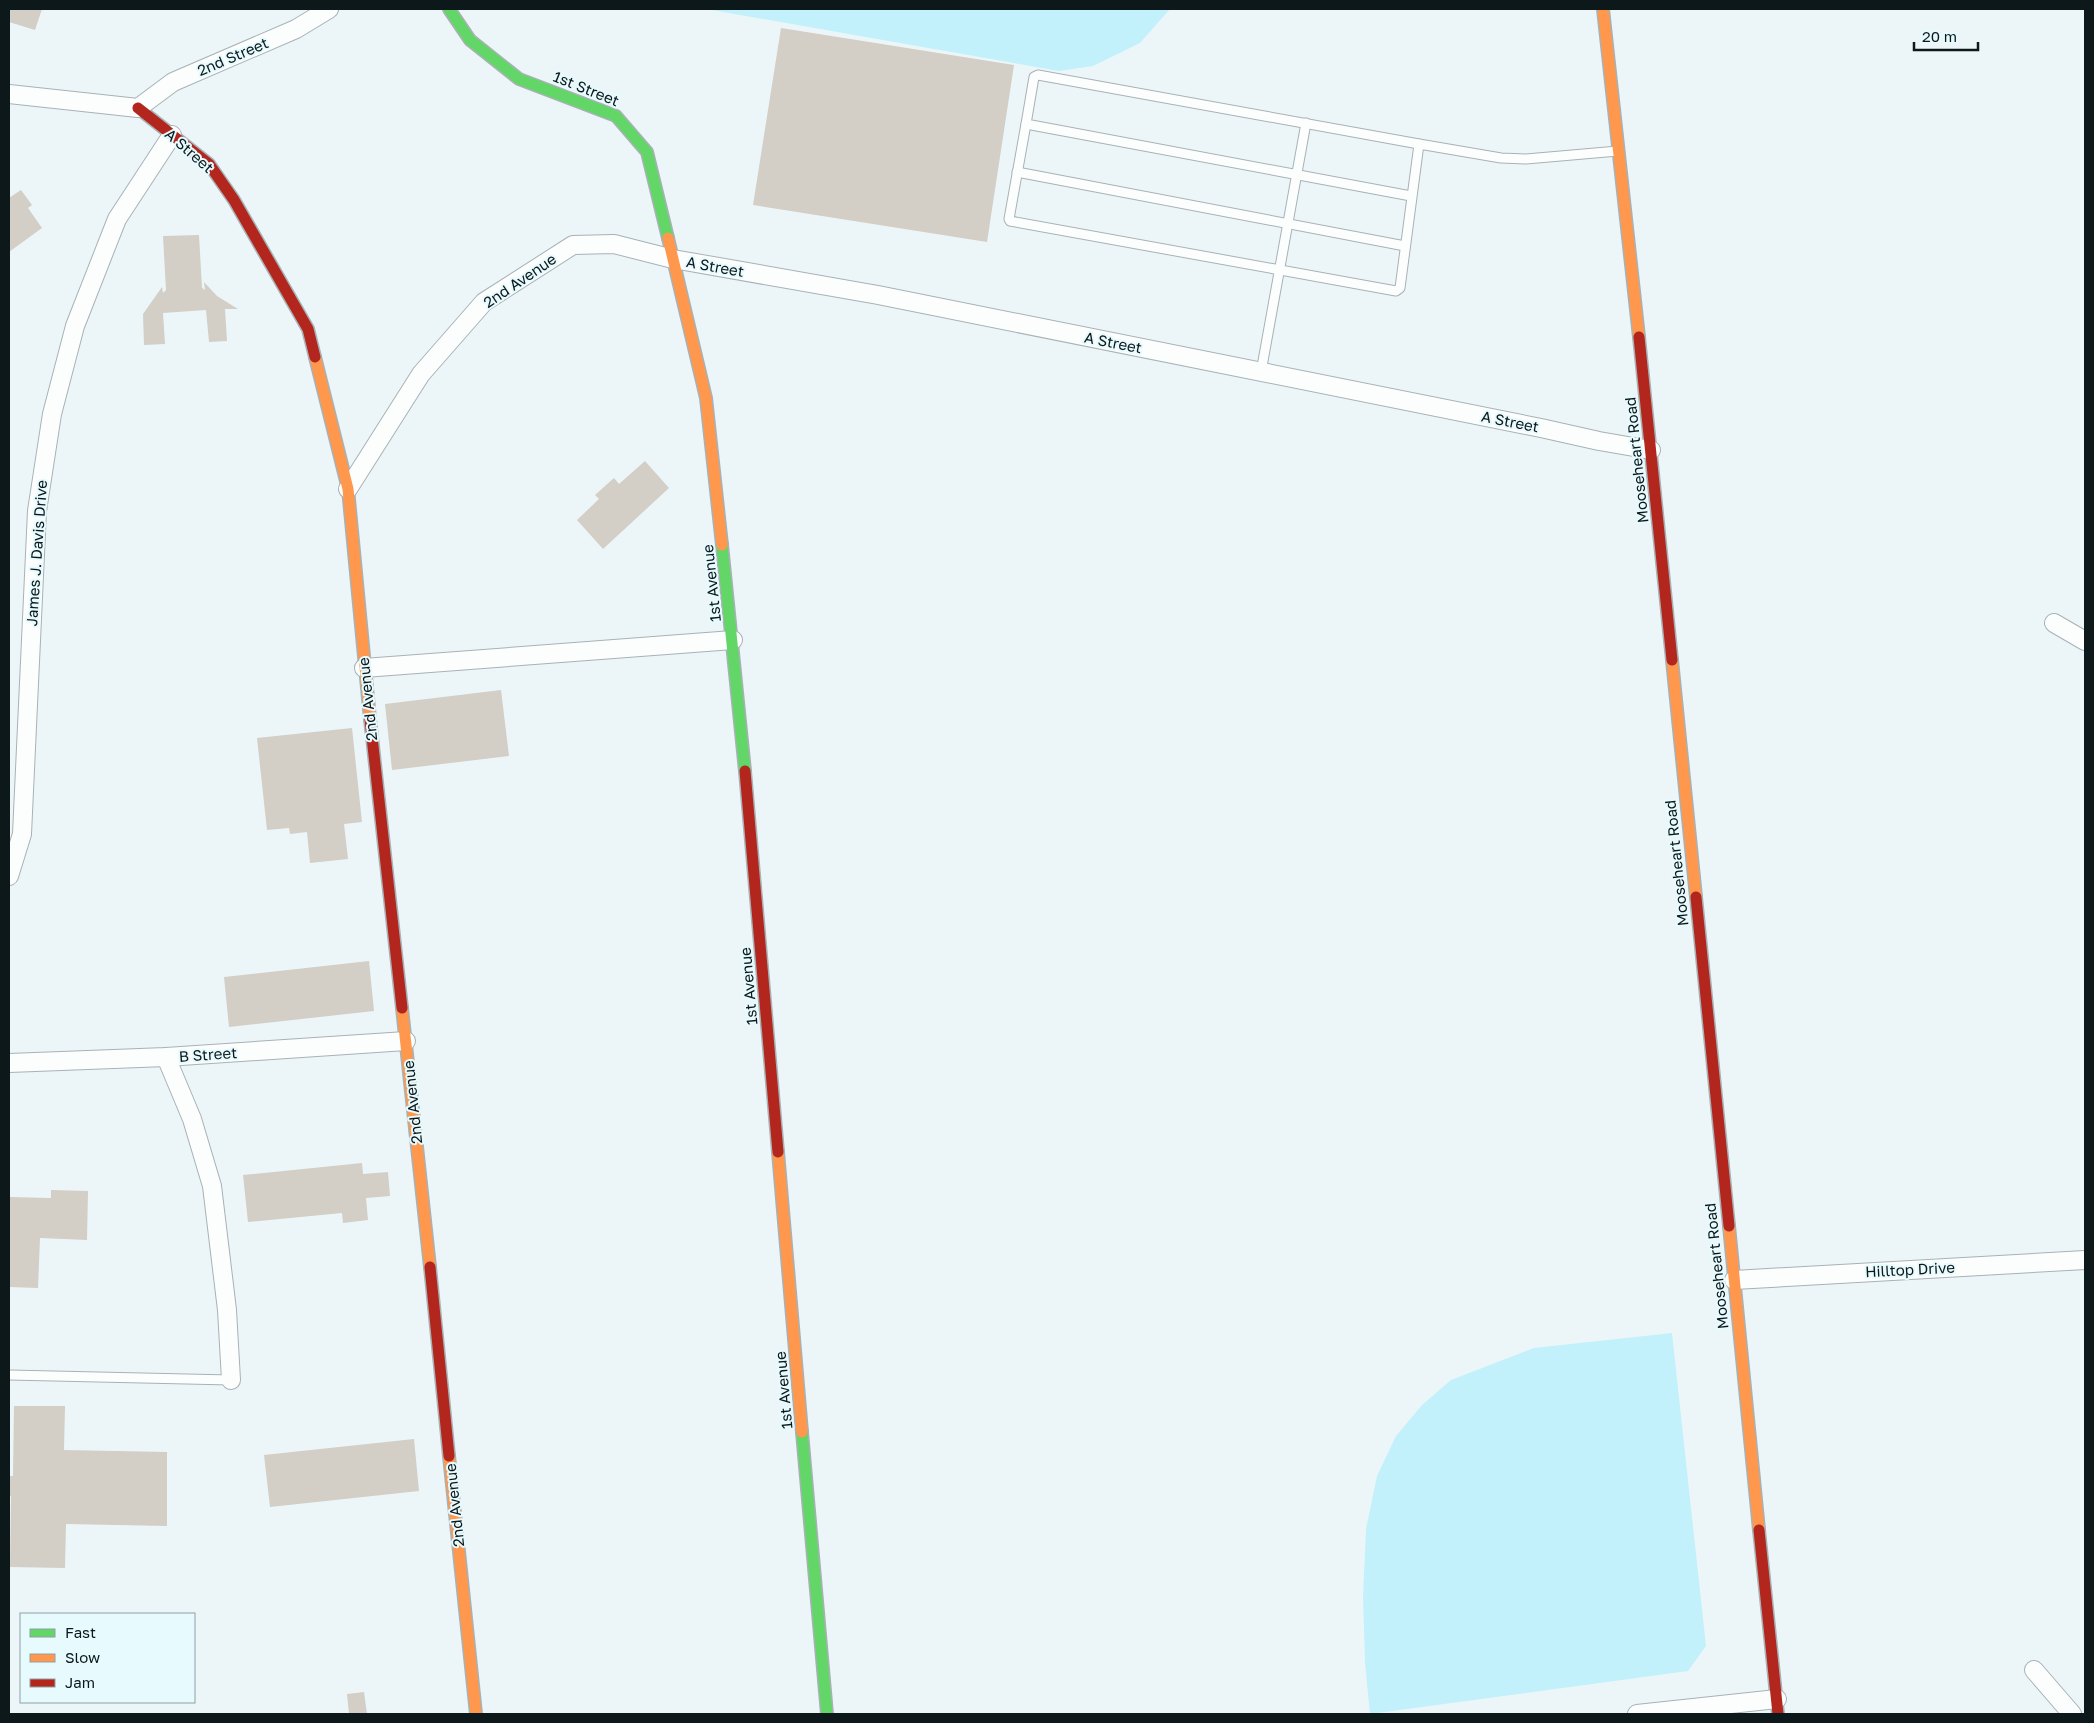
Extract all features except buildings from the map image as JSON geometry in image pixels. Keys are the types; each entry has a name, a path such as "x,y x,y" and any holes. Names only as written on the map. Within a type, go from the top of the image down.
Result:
{"street":[{"name":"2nd Street","path":"138,108 173,82 296,29 329,9"},
{"name":"1st Street","path":"449,9 470,40 520,79 616,116 647,152 673,259"},
{"name":"Mooseheart Road","path":"1603,9 1651,450 1777,1707"},
{"path":"9,94 138,108"},
{"name":"A Street","path":"138,108 209,164 234,200"},
{"name":"James J. Davis Drive","path":"9,876 22,834 37,511 52,414 75,326 117,219 172,135"},
{"name":"2nd Avenue","path":"234,200 308,329 348,489 364,668 406,1041 476,1714"},
{"name":"A Street","path":"573,245 614,244 673,259 878,295 1651,450"},
{"name":"2nd Avenue","path":"348,489 421,374 484,302 573,245"},
{"name":"1st Avenue","path":"673,259 706,398 733,640 827,1714"},
{"path":"2054,623 2085,641"},
{"path":"364,668 733,640"},
{"name":"B Street","path":"9,1063 166,1057 406,1041"},
{"path":"166,1057 192,1119 212,1186 227,1310 232,1380"},
{"name":"Hilltop Drive","path":"1734,1280 2085,1260"},
{"path":"2034,1670 2072,1714"},
{"path":"1637,1714 1777,1707"}],"lane":[{"path":"1419,144 1400,288 1396,291 1010,221 1009,219 1034,77 1038,75 1501,158 1526,159 1618,151"},
{"path":"1261,372 1306,123"},
{"path":"1026,124 1412,196"},
{"path":"1017,172 1405,246"},
{"path":"9,1375 232,1380"}],"shaded area":[{"path":"706,9 1170,9 1140,43 1093,66 1059,71"},
{"path":"1672,1333 1706,1646 1688,1671 1370,1714 1365,1663 1363,1596 1366,1529 1377,1476 1396,1436 1422,1405 1451,1380 1534,1348"}],"traffic: fast":[{"path":"449,9 470,40 519,79 616,116 647,152 668,238"},
{"path":"722,545 745,771"},
{"path":"802,1432 827,1714"}],"traffic: slow":[{"path":"1603,9 1639,337"},
{"path":"668,238 706,398 722,545"},
{"path":"315,357 348,489 370,719"},
{"path":"1672,660 1696,897"},
{"path":"402,1008 430,1267"},
{"path":"778,1152 802,1432"},
{"path":"1729,1226 1759,1530"},
{"path":"449,1456 476,1714"}],"traffic: jam":[{"path":"138,108 209,164 234,200 308,329 315,357"},
{"path":"1639,337 1672,660"},
{"path":"370,719 402,1008"},
{"path":"745,771 778,1152"},
{"path":"1696,897 1729,1226"},
{"path":"430,1267 449,1456"},
{"path":"1759,1530 1778,1714"}]}
